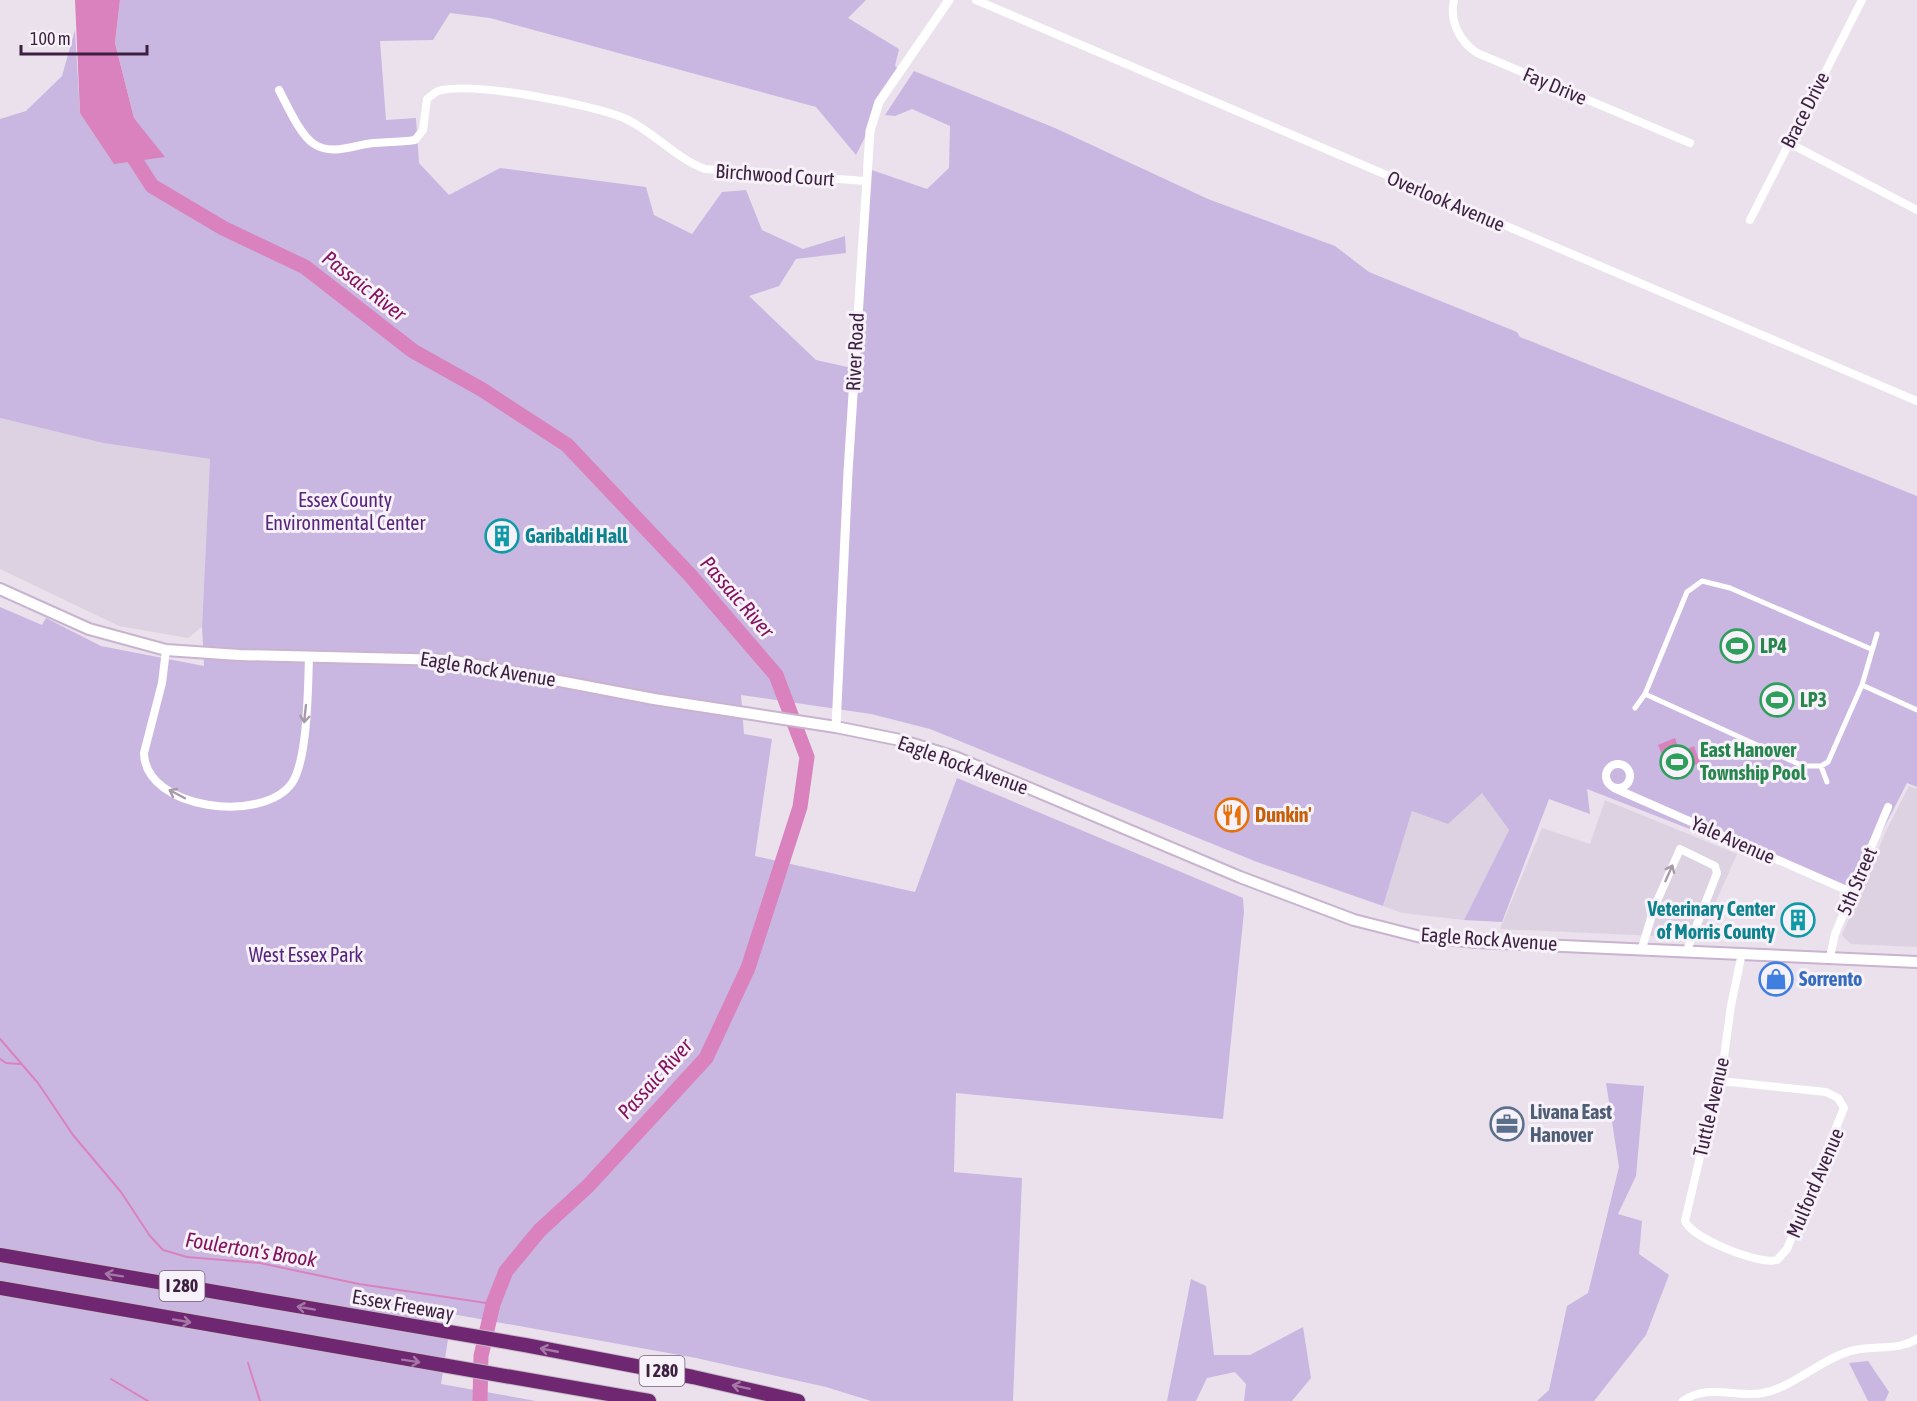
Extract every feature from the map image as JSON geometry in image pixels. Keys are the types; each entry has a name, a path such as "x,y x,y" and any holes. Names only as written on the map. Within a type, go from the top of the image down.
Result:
{"highway":[{"name":"Essex Freeway","path":"0,1255 525,1345 693,1377 798,1401"},
{"name":"I 280","path":"0,1288 354,1352 649,1401"}],"main road":[{"name":"Eagle Rock Avenue","path":"0,589 97,632 166,650 238,655 449,660 753,716 836,727 900,740 955,757 1240,877 1378,928 1439,939 1917,962"}],"street":[{"name":"River Road","path":"836,727 865,181 870,131 879,102 949,0"},
{"name":"Overlook Avenue","path":"976,0 1917,401"},
{"name":"Fay Drive","path":"1454,0 1455,27 1461,37 1477,53 1690,143"},
{"name":"Brace Drive","path":"1749,220 1862,0"},
{"name":"Birchwood Court","path":"279,90 299,127 310,140 324,148 337,150 373,143 415,140 423,130 428,99 436,92 451,89 523,94 609,113 638,126 684,159 705,170 865,181"},
{"path":"1789,142 1917,210"},
{"path":"1635,708 1645,694 1687,592 1702,581 1730,588 1872,649"},
{"path":"1645,694 1803,766 1821,766 1828,762 1862,685 1876,634"},
{"path":"166,650 162,683 144,753 144,763 158,782 177,796 222,807 265,801 282,792 296,777 302,747 309,656"},
{"path":"1862,685 1917,710"},
{"path":"1821,766 1827,782"},
{"name":"Yale Avenue","path":"1614,788 1851,892"},
{"name":"5th Street","path":"1830,957 1832,940 1888,807"},
{"path":"1642,948 1654,908 1680,849 1716,866 1718,873 1687,950"},
{"name":"Tuttle Avenue","path":"1742,953 1729,1014 1721,1081 1705,1135 1687,1224 1691,1231 1704,1239 1765,1261 1777,1260"},
{"name":"Mulford Avenue","path":"1721,1081 1826,1092 1842,1102 1844,1113 1787,1249 1777,1260"},
{"path":"1683,1401 1703,1391 1740,1395 1765,1392 1854,1350 1896,1347 1917,1339"}],"shaded area":[{"path":"75,0 120,0 115,43 134,118 165,157 114,164 80,113"},
{"path":"0,418 103,443 210,459 202,627 188,638 119,626 0,569"},
{"path":"1675,738 1680,752 1694,746 1700,763 1670,775 1658,745"},
{"path":"1909,786 1917,789 1917,947 1851,944 1842,935 1887,829"},
{"path":"1482,793 1509,830 1464,920 1402,913 1383,906 1412,811"},
{"path":"1605,800 1737,854 1700,938 1500,929 1542,828 1590,844"}],"green space":[{"path":"120,0 866,0 848,18 899,49 895,66 899,69 856,155 816,107 490,18 450,13 433,40 380,41 386,120 416,118 419,163 449,195 500,168 646,187 654,215 692,234 722,192 746,190 762,230 803,249 845,236 846,253 796,259 779,286 749,296 816,360 852,368 863,167 927,189 949,168 950,126 912,109 895,116 885,115 914,71 1055,128 1208,199 1335,246 1369,272 1517,332 1520,337 1917,496 1917,787 1907,783 1851,892 1587,789 1590,814 1549,799 1502,922 1464,920 1509,830 1482,793 1448,824 1412,811 1383,906 1257,862 930,729 871,714 741,695 744,734 772,739 755,856 915,892 957,778 1243,898 1244,912 1223,1119 956,1093 954,1172 1022,1178 1013,1401 871,1401 826,1387 696,1358 452,1314 441,1384 536,1401 0,1401 0,607 42,625 46,618 101,646 204,666 202,627 210,459 103,443 0,418 0,119 26,111 62,76 75,30 80,113 164,157 134,118 115,43"},
{"path":"1606,1083 1644,1086 1636,1176 1618,1214 1642,1221 1639,1254 1669,1275 1646,1335 1594,1401 1537,1401 1549,1390 1567,1306 1588,1293 1619,1167"},
{"path":"1191,1279 1206,1286 1214,1355 1250,1355 1303,1327 1311,1378 1292,1401 1244,1401 1246,1384 1235,1372 1207,1378 1196,1401 1167,1401"},
{"path":"1868,1361 1889,1392 1885,1401 1868,1401 1849,1363"}],"waterway":[{"name":"Passaic River","path":"125,144 152,186 223,228 305,267 413,351 481,389 567,445 690,575 776,675 807,757 800,807 748,968 706,1058 588,1186 540,1230 506,1271 493,1304 481,1356 480,1401"},
{"name":"Foulerton's Brook","path":"0,1039 38,1083 73,1135 121,1192 150,1236 163,1250 187,1257 260,1263 359,1284 493,1304"},
{"path":"0,1059 6,1063 20,1064"},
{"path":"248,1363 260,1401"},
{"path":"111,1379 148,1401"}],"place":[{"name":"Garibaldi Hall","path":"502,536"},
{"name":"LP4","path":"1737,646"},
{"name":"LP3","path":"1777,700"},
{"name":"East Hanover Township Pool","path":"1677,762"},
{"name":"Dunkin'","path":"1232,815"},
{"name":"Veterinary Center of Morris County","path":"1798,920"},
{"name":"Sorrento","path":"1776,979"},
{"name":"Livana East Hanover","path":"1507,1124"}],"park label":[{"name":"Essex County Environmental Center","path":"345,512"},
{"name":"West Essex Park","path":"306,955"}]}
